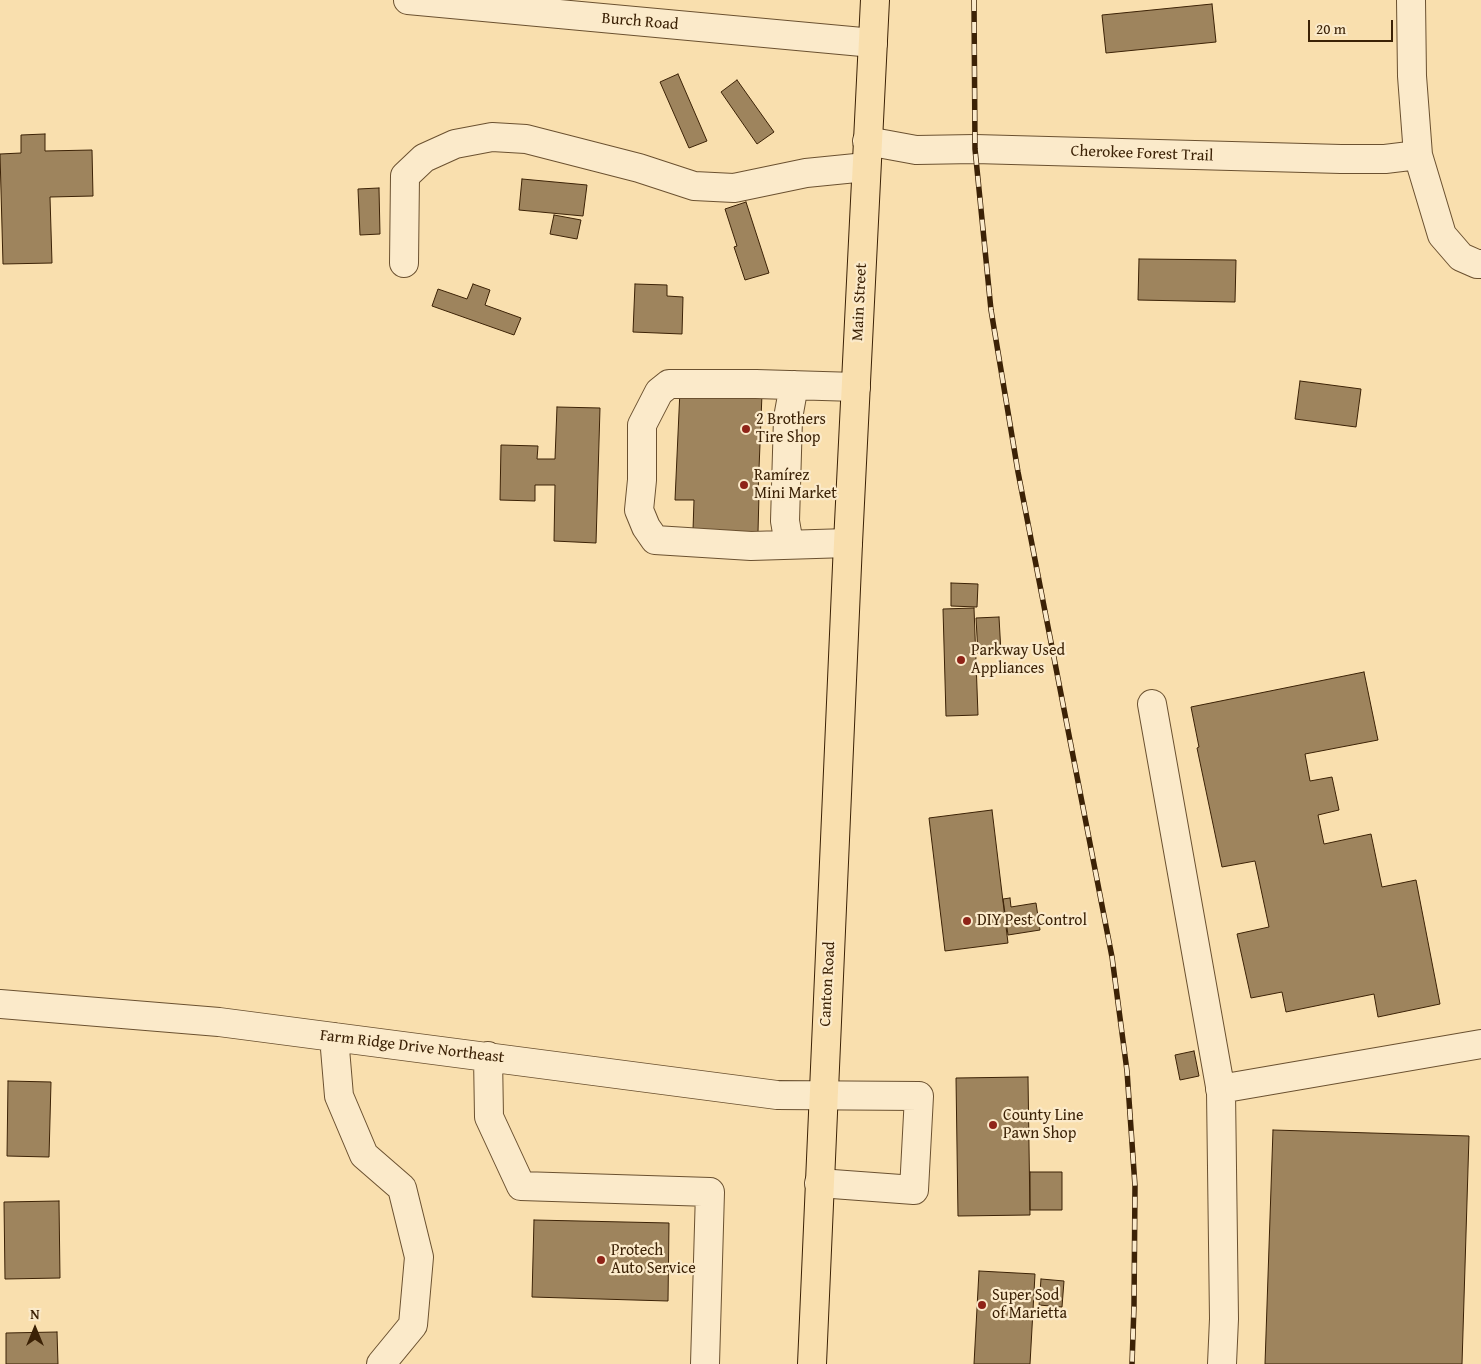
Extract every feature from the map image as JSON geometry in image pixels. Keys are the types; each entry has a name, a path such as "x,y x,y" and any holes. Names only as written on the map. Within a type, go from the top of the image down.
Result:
{"main road":[{"name":"Main Street","path":"846,603 875,0"},
{"name":"Canton Road","path":"812,1364 846,603"}],"street":[{"name":"Burch Road","path":"408,0 873,43"},
{"path":"1411,0 1412,76 1418,155 1442,235 1461,257 1481,264"},
{"name":"Cherokee Forest Trail","path":"404,263 405,176 424,158 455,144 492,137 526,139 638,168 694,186 734,188 806,173 867,154 916,150 975,149 1341,159 1385,159 1418,155"},
{"path":"848,543 751,546 655,540 646,527 639,510 642,480 642,425 659,392 669,384 856,386"},
{"path":"789,544 785,521 788,418 794,385"},
{"path":"1152,704 1220,1089 1224,1319 1222,1364"},
{"name":"Farm Ridge Drive Northeast","path":"0,1004 219,1022 770,1094 919,1096 914,1190 819,1184"},
{"path":"334,1037 339,1096 364,1155 402,1188 419,1257 413,1325 381,1364"},
{"path":"1220,1089 1481,1044"},
{"path":"488,1056 489,1117 521,1186 710,1192 705,1364"}],"building":[{"path":"1212,4 1216,42 1106,53 1102,15"},
{"path":"678,74 707,141 689,148 660,82"},
{"path":"737,80 774,132 757,144 721,92"},
{"path":"45,134 45,151 92,150 93,196 50,197 52,263 3,264 0,154 21,153 21,135"},
{"path":"522,179 587,185 583,216 519,210"},
{"path":"379,188 380,234 360,235 358,189"},
{"path":"746,202 769,273 745,280 734,247 737,246 725,209"},
{"path":"554,215 581,220 577,239 550,234"},
{"path":"1139,259 1236,260 1235,302 1138,300"},
{"path":"473,284 490,290 485,305 521,318 514,335 432,306 438,289 467,299"},
{"path":"635,284 667,285 667,296 683,297 682,334 633,332"},
{"path":"1300,381 1361,389 1356,427 1295,419"},
{"path":"680,390 762,394 758,532 693,530 694,500 675,500"},
{"path":"557,407 600,408 596,543 554,541 555,485 535,485 535,501 500,500 501,445 538,446 537,459 555,459"},
{"path":"951,583 978,584 977,607 951,606"},
{"path":"974,608 978,715 946,716 943,609"},
{"path":"999,617 1001,653 978,654 976,618"},
{"path":"1364,672 1378,740 1305,754 1310,781 1332,777 1339,810 1318,815 1324,844 1371,834 1382,887 1416,880 1440,1004 1378,1017 1374,994 1286,1012 1282,992 1251,998 1237,934 1269,927 1255,861 1222,867 1197,748 1199,747 1191,707"},
{"path":"992,810 1008,943 945,951 929,818"},
{"path":"1010,898 1011,907 1036,903 1040,930 1008,935 1003,899"},
{"path":"1194,1051 1199,1076 1180,1080 1175,1055"},
{"name":"County Line Pawn Shop","path":"1028,1077 1030,1215 958,1216 956,1078"},
{"path":"8,1081 51,1082 49,1157 7,1156"},
{"path":"1273,1130 1469,1136 1462,1364 1265,1364"},
{"path":"1030,1172 1062,1172 1062,1210 1030,1210"},
{"path":"59,1201 60,1278 5,1279 4,1202"},
{"name":"Protech Auto Service","path":"534,1220 669,1223 668,1301 532,1297"},
{"path":"979,1271 1035,1274 1030,1364 974,1364"},
{"path":"1041,1279 1064,1281 1062,1307 1039,1305"},
{"path":"57,1332 58,1364 6,1364 6,1333"}],"railway":[{"path":"974,0 975,149 991,310 1018,472 1112,957 1127,1071 1135,1186 1132,1364"}],"place":[{"name":"2 Brothers Tire Shop","path":"746,429"},
{"name":"Ramírez Mini Market","path":"744,485"},
{"name":"Parkway Used Appliances","path":"961,660"},
{"name":"DIY Pest Control","path":"967,921"},
{"name":"County Line Pawn Shop","path":"993,1125"},
{"name":"Protech Auto Service","path":"601,1260"},
{"name":"Super Sod of Marietta","path":"982,1305"}]}
